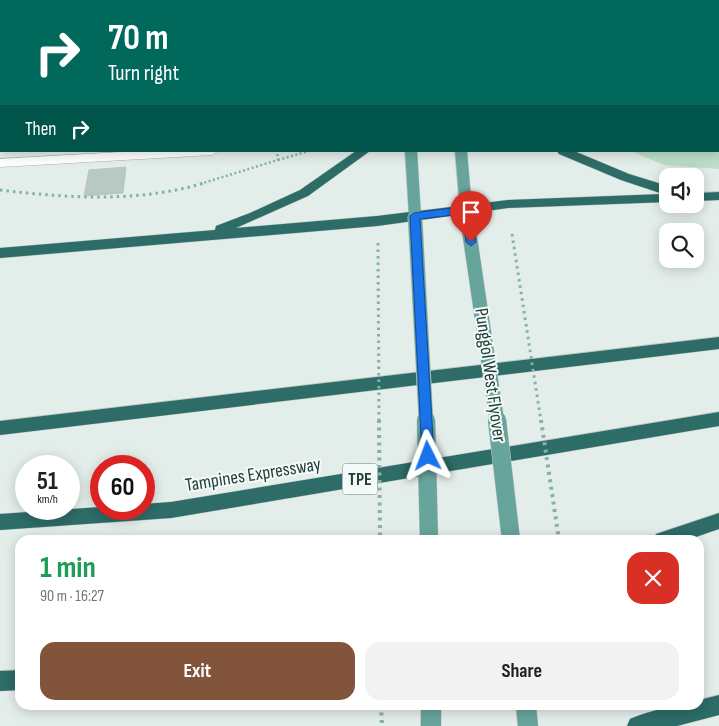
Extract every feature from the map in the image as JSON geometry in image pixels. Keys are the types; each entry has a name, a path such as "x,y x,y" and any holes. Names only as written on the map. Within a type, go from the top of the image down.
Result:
{"highway":[{"path":"206,235 304,194 363,152"},
{"path":"565,152 625,178 659,188"},
{"path":"704,197 719,196"},
{"path":"0,252 377,221 508,204 659,198"},
{"path":"0,428 719,343"},
{"name":"Tampines Expressway","path":"0,522 171,510 719,419"},
{"path":"677,535 719,521"},
{"path":"0,681 15,680"},
{"path":"704,709 719,705"},
{"path":"637,726 699,710"}],"main road":[{"path":"411,152 428,456 429,535"},
{"name":"Punggol West Flyover","path":"461,152 466,210 504,470 510,535"},
{"path":"431,710 431,726"},
{"path":"526,710 528,726"}],"lane":[{"path":"0,163 172,152"}],"path":[{"path":"277,152 278,160"},
{"path":"0,190 78,197 139,195 181,189 306,152"},
{"path":"512,234 558,535"},
{"path":"378,243 380,535"},
{"path":"381,710 382,726"}],"green space":[{"path":"633,152 719,152 719,169 664,165"}],"building":[{"path":"126,167 123,193 84,196 89,170"}],"route":[{"path":"428,456 414,216 466,210 471,242"}]}
